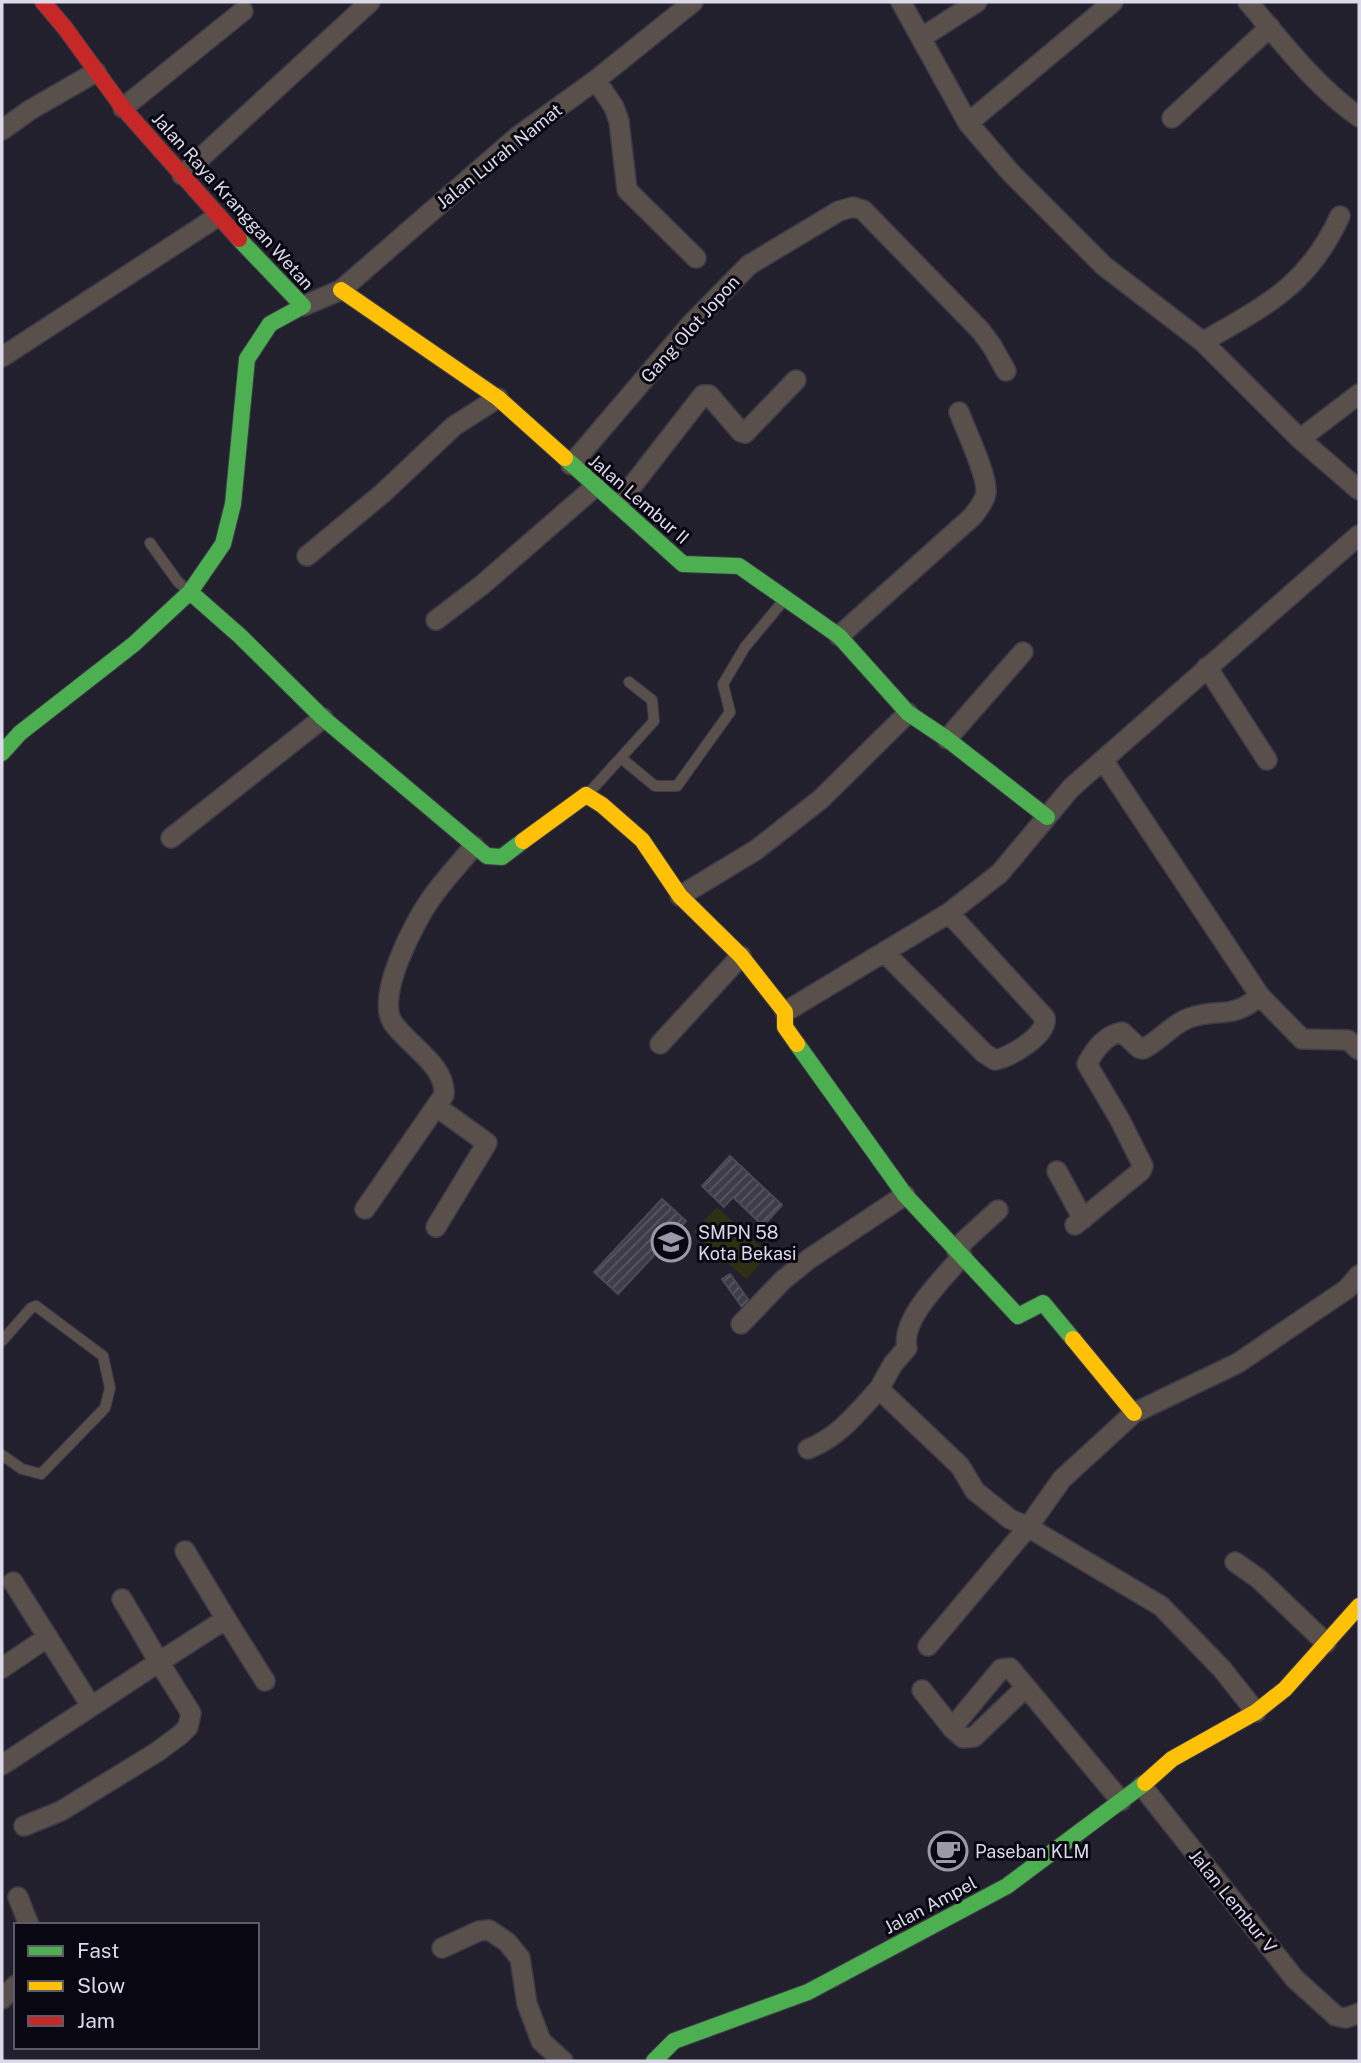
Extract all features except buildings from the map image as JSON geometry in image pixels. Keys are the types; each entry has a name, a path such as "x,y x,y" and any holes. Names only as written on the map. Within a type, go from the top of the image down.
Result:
{"street":[{"path":"181,175 370,2"},
{"name":"Jalan Lurah Namat","path":"303,306 341,290 517,137 693,2"},
{"path":"901,2 968,123 1011,173 1104,266 1203,342 1300,439 1359,490"},
{"path":"921,38 977,2"},
{"path":"968,123 1113,2"},
{"path":"1248,2 1316,81 1359,117"},
{"name":"Jalan Raya Kranggan Wetan","path":"2,753 20,733 134,644 190,592 223,544 233,504 247,359 270,324 303,306 217,217 123,108 50,4"},
{"path":"123,108 243,10"},
{"path":"1172,118 1270,27"},
{"path":"2,130 30,110 96,72"},
{"path":"596,79 620,121 627,190 696,258"},
{"name":"Gang Olot Jopon","path":"571,465 692,323 737,275 839,211 853,207 863,210 981,331 1006,371"},
{"path":"1203,342 1284,293 1301,278 1331,235 1340,216"},
{"path":"2,357 217,217"},
{"name":"Jalan Lembur II","path":"341,290 498,398 683,564 739,566 839,636 908,713 947,739 1047,817"},
{"path":"618,504 704,395 709,395 741,432 745,433 796,380"},
{"path":"1300,439 1359,394"},
{"path":"307,556 401,477 454,426 498,398"},
{"path":"839,636 973,516 982,503 986,491 982,475 959,412"},
{"path":"436,620 482,585 596,486"},
{"path":"785,1012 949,913 1000,873 1070,788 1359,535"},
{"path":"190,592 240,636 323,718 487,856 502,857 586,795 642,840 680,896 741,956 785,1012 785,1027 905,1195 1018,1316 1043,1303 1134,1413"},
{"path":"947,739 1023,652"},
{"path":"1207,667 1267,760"},
{"path":"680,896 756,850 821,799 908,713"},
{"path":"171,838 323,718"},
{"path":"1103,760 1260,996 1302,1040 1348,1041 1359,1050"},
{"path":"365,1209 444,1095 445,1086 439,1073 391,1022 389,991 419,917 474,846"},
{"path":"884,953 984,1053 995,1060 1017,1050 1042,1032 1045,1018 949,913"},
{"path":"660,1044 741,956"},
{"path":"1057,1171 1079,1222 1142,1171 1143,1166 1120,1120 1087,1064 1110,1034 1122,1032 1143,1049 1186,1019 1235,1012 1246,1008 1260,996"},
{"path":"436,1227 487,1143 437,1107"},
{"path":"741,1324 782,1281 836,1240 905,1195"},
{"path":"808,1449 826,1442 841,1430 879,1389 893,1364 907,1348 905,1340 916,1311 960,1254 964,1241 998,1210"},
{"path":"928,1646 1028,1527 1062,1479 1134,1413 1238,1363 1348,1289 1359,1275"},
{"path":"879,1389 960,1466 975,1491 1010,1519 1161,1606 1222,1669 1256,1712"},
{"path":"185,1551 265,1681"},
{"path":"1235,1562 1259,1579 1326,1643"},
{"path":"13,1581 91,1706"},
{"path":"24,1826 61,1811 139,1763 188,1727 191,1713 122,1598"},
{"name":"Jalan Ampel","path":"654,2061 674,2041 808,1992 1007,1886 1142,1786 1171,1759 1256,1712 1285,1689 1359,1606"},
{"path":"2,1765 226,1619"},
{"path":"2,1668 48,1637"},
{"path":"952,1728 1001,1669 1010,1668 1121,1801"},
{"path":"922,1690 963,1738 974,1737 1026,1687"},
{"name":"Jalan Lembur V","path":"1142,1786 1295,1979 1336,2017 1346,2018 1359,2013"},
{"path":"18,1897 28,1923"},
{"path":"442,1948 479,1931 489,1930 507,1942 520,1958 527,2004 541,2041 563,2061"}],"lane":[{"path":"150,543 178,582 190,592"},
{"path":"621,758 655,786 677,786 730,712 723,684 745,647 785,599"},
{"path":"586,795 654,721 652,700 629,682"},
{"path":"2,1455 22,1469 41,1474 105,1408 110,1388 103,1356 36,1306 3,1338"}],"green space":[{"path":"717,1207 769,1254 746,1279 693,1232"}],"traffic: fast":[{"path":"2,753 20,733 134,644 190,592 223,544 233,504 247,359 270,324 303,306 239,239"},
{"path":"565,458 683,564 739,566 839,636 908,713 947,739 1047,817"},
{"path":"190,592 240,636 323,718 487,856 502,857 523,841"},
{"path":"797,1044 905,1195 1018,1316 1043,1303 1073,1339"},
{"path":"654,2061 674,2041 808,1992 1007,1886 1145,1783"}],"traffic: slow":[{"path":"341,290 498,398 565,458"},
{"path":"523,841 586,795 602,805 642,840 680,896 741,956 785,1012 785,1027 797,1044"},
{"path":"1073,1339 1134,1413"},
{"path":"1145,1783 1172,1759 1256,1712 1285,1689 1359,1606"}],"traffic: jam":[{"path":"43,2 123,108 239,239"}],"place":[{"name":"SMPN 58 Kota Bekasi","path":"671,1242"},
{"name":"Paseban KLM","path":"948,1851"}]}
